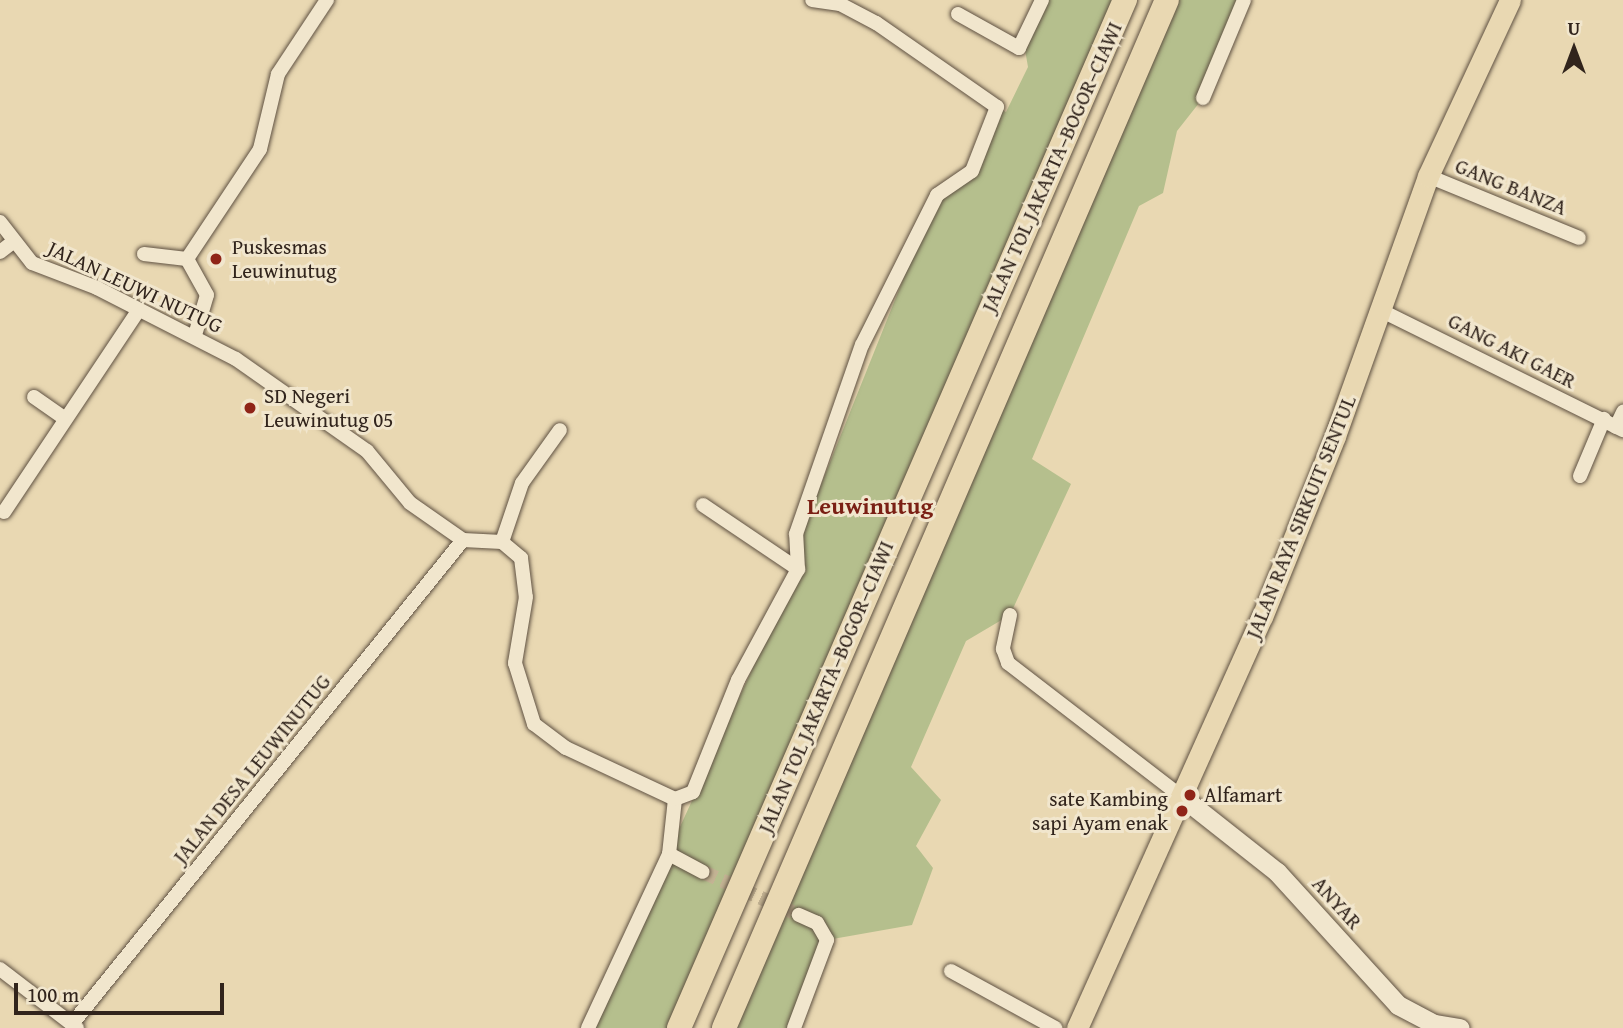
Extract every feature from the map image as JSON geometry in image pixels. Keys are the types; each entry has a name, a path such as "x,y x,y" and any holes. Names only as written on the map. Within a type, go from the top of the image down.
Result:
{"highway":[{"name":"JALAN TOL JAKARTA–BOGOR–CIAWI","path":"679,1028 1125,0"},
{"name":"JALAN TOL JAKARTA–BOGOR–CIAWI","path":"724,1028 1167,0"}],"main road":[{"name":"JALAN RAYA SIRKUIT SENTUL","path":"1077,1028 1262,617 1382,312 1428,176 1510,0"}],"street":[{"path":"182,261 260,149 278,74 327,0"},
{"path":"463,540 502,542 516,550 524,570 515,663 534,724 566,748 675,799 693,792 738,680 798,569 796,534 862,345 937,195 972,171 997,107 841,2 812,0"},
{"path":"958,14 1018,48 1042,0"},
{"path":"1203,98 1244,0"},
{"name":"GANG BANZA","path":"1428,176 1579,237"},
{"name":"JALAN LEUWI NUTUG","path":"0,222 13,242 32,262 138,310 170,330 195,335 367,451 410,503 463,540"},
{"path":"0,252 13,242"},
{"path":"144,254 182,261 207,295 195,335"},
{"path":"4,512 138,310"},
{"name":"GANG AKI GAER","path":"1382,312 1614,426"},
{"path":"34,397 65,419"},
{"path":"1580,476 1623,412"},
{"path":"502,542 522,483 560,430"},
{"path":"703,505 798,569"},
{"name":"JALAN DESA LEUWINUTUG","path":"75,1026 463,540"},
{"path":"1010,615 1004,641 1008,663 1182,797"},
{"name":"ANYAR","path":"1182,797 1277,872 1376,984 1414,1022 1460,1028"},
{"path":"588,1028 669,854 675,799"},
{"path":"669,854 703,872"},
{"path":"794,1028 827,940 817,923 799,915"},
{"path":"0,969 75,1026"},
{"path":"951,971 1055,1028"}],"green space":[{"path":"1042,0 1125,0 679,1028 588,1028 798,569 794,552 937,195 964,179 997,107 1006,112 1028,67 1024,44"},
{"path":"1167,0 1244,0 1203,98 1177,131 1163,193 1139,206 1032,459 1071,484 1010,615 966,641 911,767 941,800 916,846 933,868 912,925 827,940 794,1028 724,1028"}],"tunnel":[{"path":"703,872 799,915"}],"place":[{"name":"Puskesmas Leuwinutug","path":"216,259"},
{"name":"SD Negeri Leuwinutug 05","path":"250,408"},
{"name":"Alfamart","path":"1190,795"},
{"name":"sate Kambing sapi Ayam enak","path":"1182,811"}],"district":[{"name":"Leuwinutug","path":"870,506"}]}
